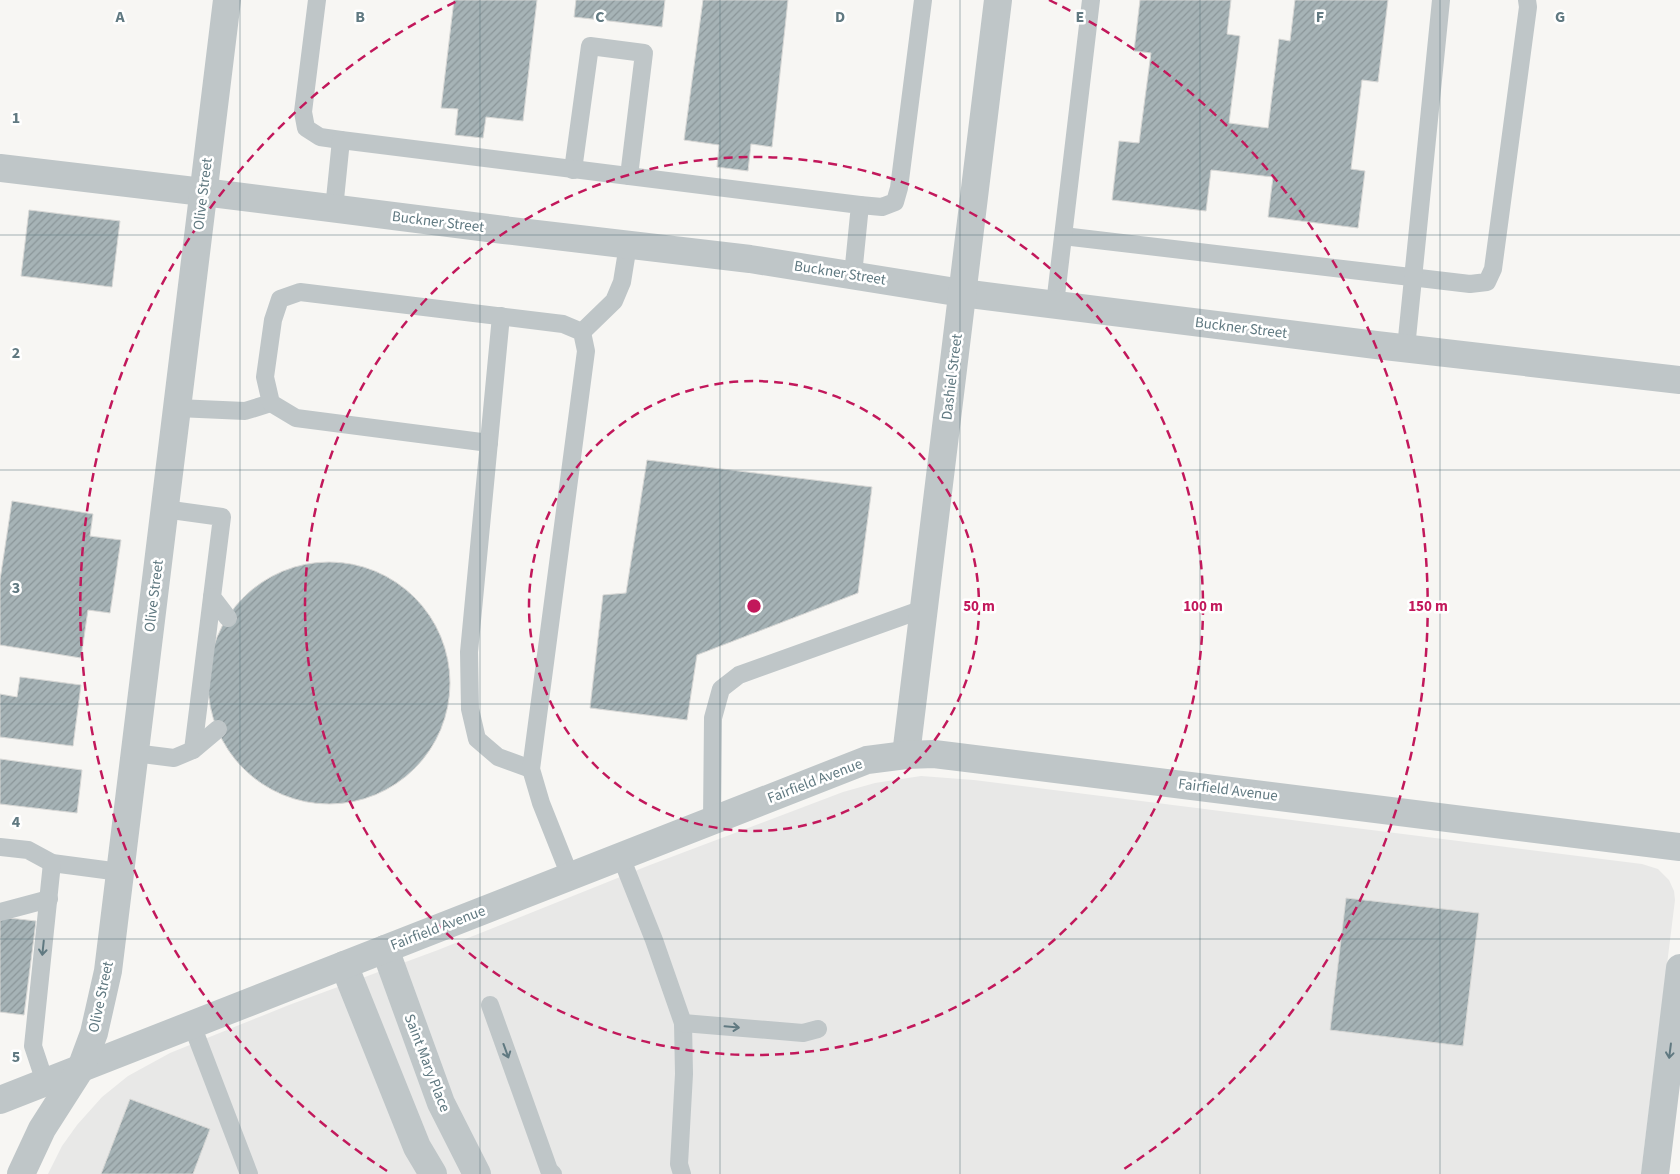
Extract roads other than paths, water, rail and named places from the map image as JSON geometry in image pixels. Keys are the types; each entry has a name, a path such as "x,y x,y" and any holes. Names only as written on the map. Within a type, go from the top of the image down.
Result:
{"street":[{"name":"Olive Street","path":"21,1174 42,1129 80,1068 94,1033 108,970 226,0"},
{"name":"Dashiel Street","path":"906,754 998,0"},
{"name":"Buckner Street","path":"0,168 750,259 962,293 1680,380"},
{"name":"Fairfield Avenue","path":"0,1100 867,760 906,754 934,754 1680,847"},
{"name":"Saint Mary Place","path":"385,949 441,1103 478,1174"},
{"path":"344,965 417,1147 433,1174"},
{"path":"1655,1174 1680,968"}],"lane":[{"path":"317,0 303,112 306,128 320,137 882,207 895,202 900,188 923,0"},
{"path":"1055,304 1091,0"},
{"path":"1406,348 1441,0"},
{"path":"1063,236 1413,278 1470,284 1487,282 1494,269 1528,7 1527,0"},
{"path":"573,170 590,46 644,53 629,176"},
{"path":"334,209 341,140"},
{"path":"853,275 860,205"},
{"path":"582,332 614,301 622,282 628,245"},
{"path":"271,404 265,377 273,320 280,299 300,292 563,324 582,332"},
{"path":"501,316 469,652 470,709 477,739 498,757 531,769"},
{"path":"570,876 541,803 531,769 586,351 582,332"},
{"path":"177,408 244,411 271,404 296,418 489,443"},
{"path":"164,509 222,517 193,750"},
{"path":"212,597 228,618"},
{"path":"712,821 714,718 722,689 739,675 923,609"},
{"path":"134,753 174,758 193,750 218,729"},
{"path":"0,847 28,850 52,863 120,872"},
{"path":"621,857 654,940 683,1023 684,1074 679,1164 682,1174"},
{"path":"45,1082 32,1046 52,863"},
{"path":"0,912 49,899"},
{"path":"490,1005 549,1170 553,1174"},
{"path":"683,1023 803,1033 818,1029"},
{"path":"192,1025 248,1174"}]}
